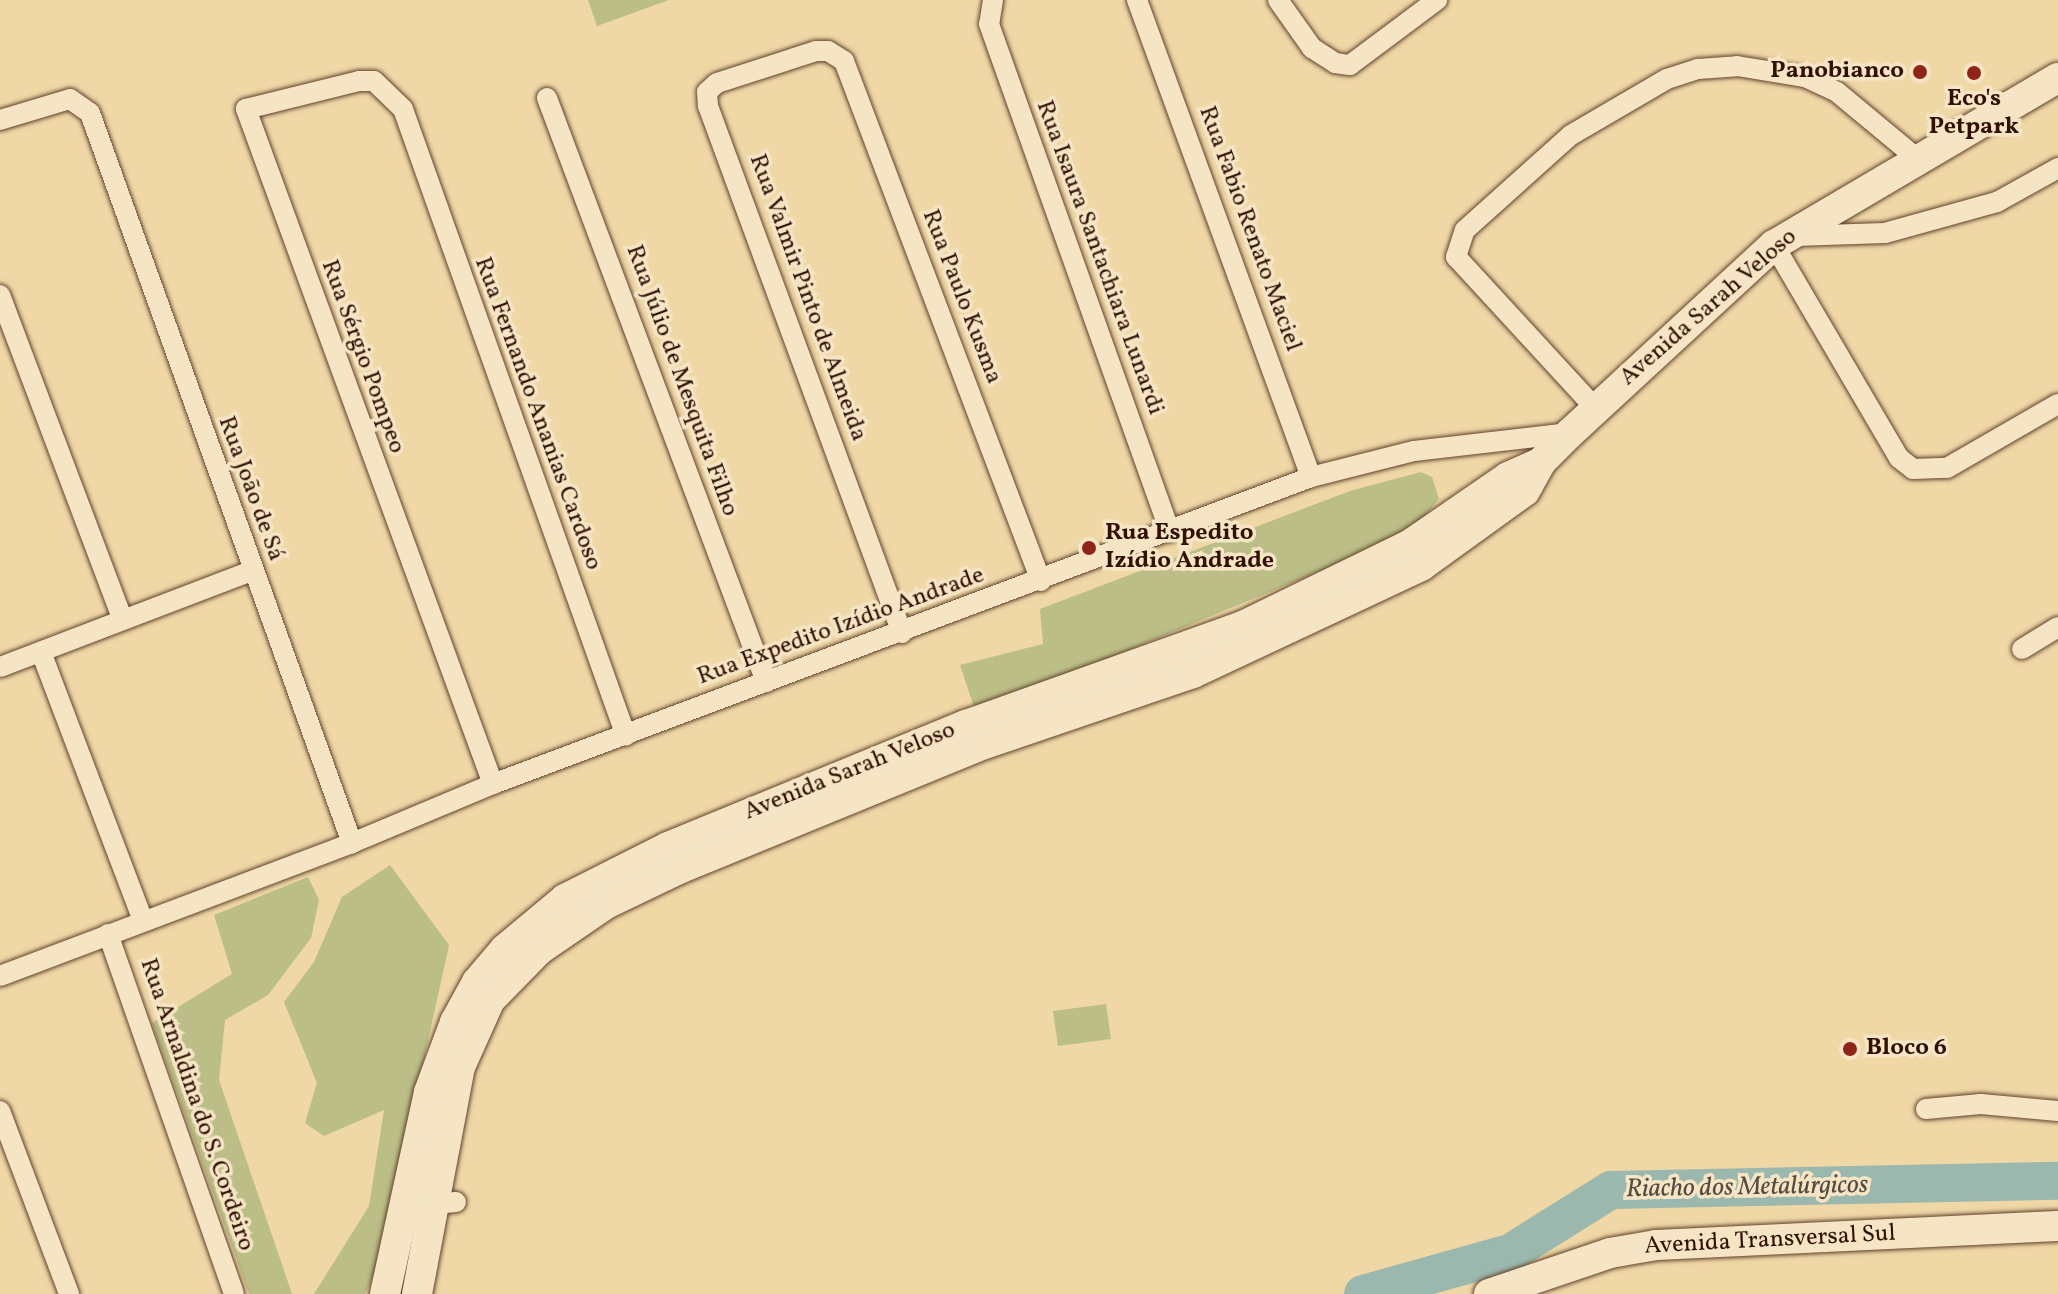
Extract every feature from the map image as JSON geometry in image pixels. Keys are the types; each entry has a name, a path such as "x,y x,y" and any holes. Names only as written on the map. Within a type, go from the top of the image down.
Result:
{"main road":[{"name":"Avenida Sarah Veloso","path":"417,1294 445,1203 460,1067 490,1000 539,950 582,918 679,869 905,776 1193,673 1346,605 1421,566 1485,523 1525,491 1541,462 1570,433 1781,241 2058,78"},
{"name":"Avenida Sarah Veloso","path":"385,1294 429,1092 455,1022 477,982 505,949 565,899 668,847 966,725 1243,626 1409,545 1508,477 1541,462"},
{"name":"Avenida Transversal Sul","path":"1489,1294 1610,1253 1656,1245 2058,1226"}],"street":[{"name":"Rua Isaura Santachiara Lunardi","path":"993,0 989,24 1170,532"},
{"name":"Rua Fabio Renato Maciel","path":"1137,0 1311,477"},
{"path":"1278,0 1312,48 1335,63 1350,65 1437,0"},
{"name":"Rua Paulo Kusma","path":"816,51 836,54 851,73 1041,581"},
{"name":"Rua Valmir Pinto de Almeida","path":"816,51 717,83 706,98 902,633"},
{"path":"1596,409 1456,257 1465,230 1571,135 1667,79 1698,69 1737,66 1805,77 1837,92 1919,160"},
{"name":"Rua Sérgio Pompeo","path":"403,109 374,81 359,81 246,109 493,784"},
{"name":"Rua Júlio de Mesquita Filho","path":"547,98 766,682"},
{"name":"Rua João de Sá","path":"0,120 70,99 90,113 352,843"},
{"name":"Rua Fernando Ananias Cardoso","path":"403,109 626,736"},
{"path":"2058,168 1997,202 1885,233 1781,241 1899,458 1913,469 1947,468 2058,404"},
{"path":"0,295 123,620"},
{"name":"Rua Expedito Izídio Andrade","path":"0,976 352,843 493,784 1041,581 1311,477 1414,451 1570,433"},
{"path":"0,667 252,571"},
{"path":"2022,649 2058,627"},
{"path":"41,652 143,921"},
{"name":"Rua Arnaldina do S. Cordeiro","path":"108,934 234,1294"},
{"path":"1926,1109 1981,1104 2058,1111"},
{"path":"0,1111 69,1294"}],"green space":[{"path":"588,0 669,0 597,26"},
{"path":"1421,472 1432,477 1439,499 1410,534 976,713 960,665 1043,644 1040,609 1350,491"},
{"path":"390,865 449,945 379,1265 365,1294 314,1294 369,1206 384,1110 324,1136 305,1123 317,1083 284,1002 314,962 342,897"},
{"path":"308,877 319,900 311,938 268,995 225,1020 219,1080 292,1294 249,1294 152,1023 232,974 214,915"},
{"path":"1106,1004 1111,1039 1058,1046 1053,1011"}],"waterway":[{"name":"Riacho dos Metalúrgicos","path":"1363,1294 1510,1253 1611,1190 2058,1181"}],"place":[{"name":"Panobianco","path":"1920,72"},
{"name":"Eco's Petpark","path":"1974,73"},
{"name":"Rua Espedito Izídio Andrade","path":"1089,548"},
{"name":"Bloco 6","path":"1850,1049"}]}
